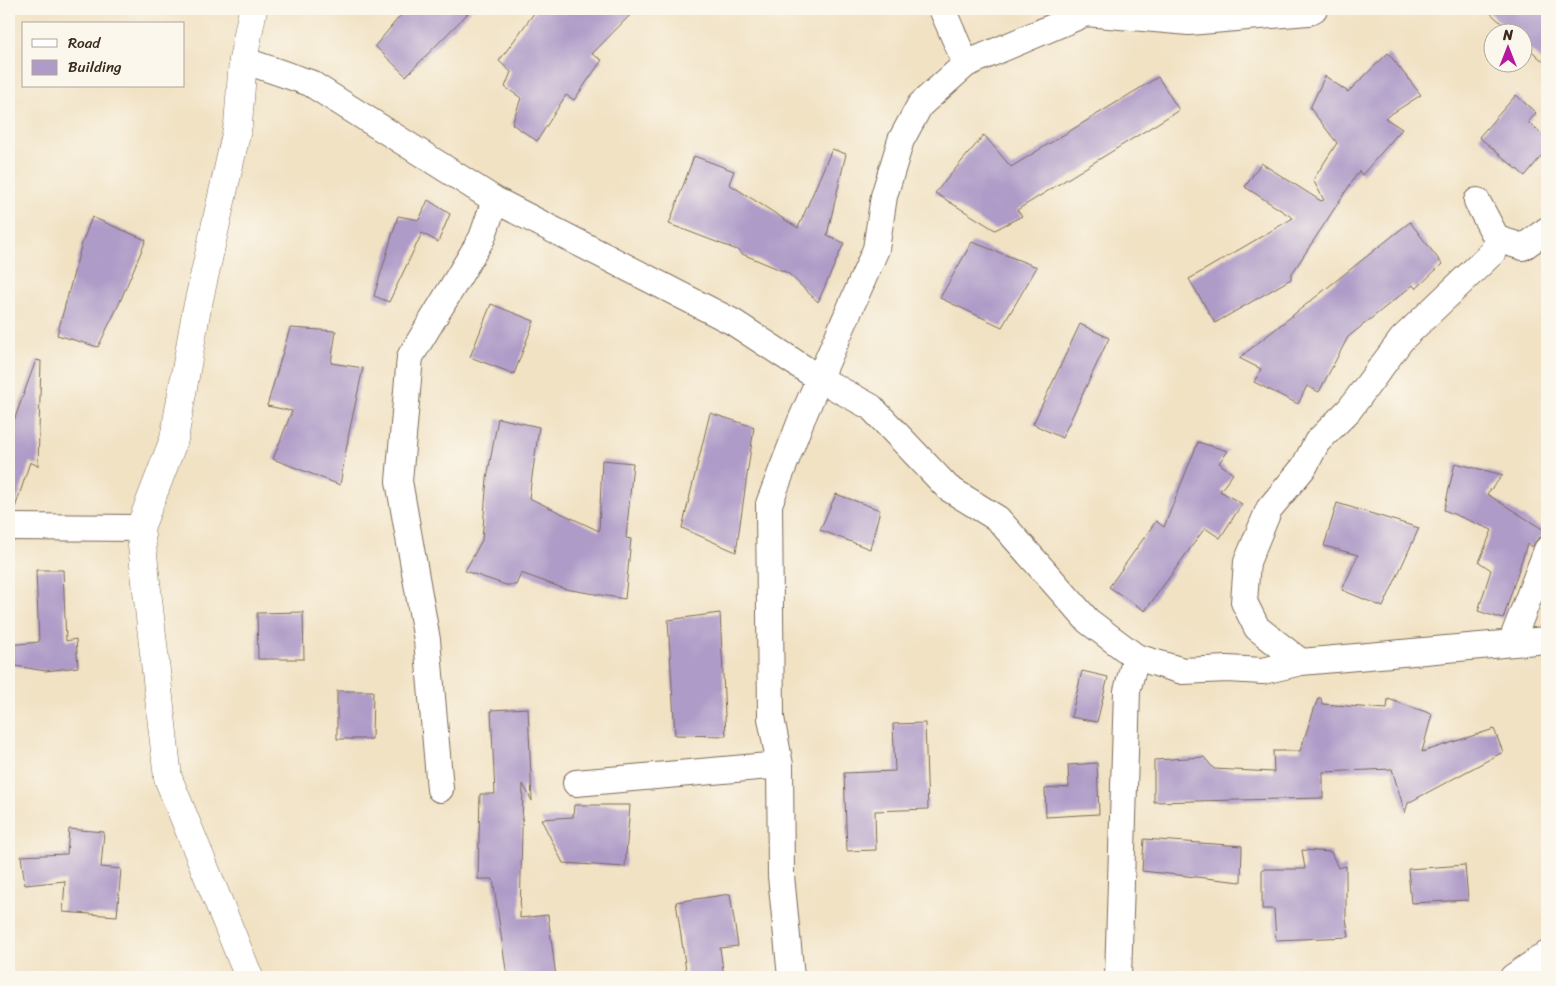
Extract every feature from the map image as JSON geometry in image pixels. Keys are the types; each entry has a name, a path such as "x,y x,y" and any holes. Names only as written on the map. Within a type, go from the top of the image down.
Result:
{"street":[{"path":"249,977 168,778 140,528 174,439 196,313 238,125 243,60 253,9"},
{"path":"942,9 966,64"},
{"path":"791,977 781,876 780,765 771,718 769,504 800,423 876,249 884,196 901,140 920,105 966,64 1086,13 1189,22 1308,12 1314,9"},
{"path":"243,60 310,83 496,200 734,322 820,379 870,407 948,488 998,519 1088,621 1136,657 1183,671 1227,668 1263,671 1301,662 1547,640"},
{"path":"440,789 428,640 399,481 410,358 482,238 496,200"},
{"path":"1477,201 1498,239 1523,246 1547,230"},
{"path":"1301,662 1257,628 1244,602 1247,562 1269,509 1304,467 1317,442 1349,410 1402,339 1493,252 1498,239"},
{"path":"9,527 140,528"},
{"path":"1511,643 1547,550"},
{"path":"1118,977 1127,691 1136,657"},
{"path":"576,783 780,765"},
{"path":"1513,977 1547,954"}],"building":[{"path":"406,9 472,9 406,76 375,46"},
{"path":"537,9 636,9 592,54 602,60 574,100 566,95 537,141 512,124 521,98 505,87 511,72 499,61"},
{"path":"1486,9 1547,9 1547,65 1534,53 1534,22 1500,22"},
{"path":"1388,53 1421,95 1385,118 1402,129 1362,175 1359,171 1291,275 1291,279 1215,323 1189,279 1293,218 1245,187 1261,163 1321,201 1324,200 1313,180 1337,143 1310,108 1325,76 1348,92"},
{"path":"1158,77 1179,110 1017,210 1022,216 995,230 935,193 984,135 1011,167"},
{"path":"1516,95 1536,113 1528,122 1547,138 1547,149 1525,176 1479,137"},
{"path":"832,149 846,154 827,235 844,243 818,302 788,273 740,253 740,251 669,224 694,156 734,171 729,184 798,228"},
{"path":"428,200 450,214 438,242 422,233 389,302 374,296 398,216 419,220"},
{"path":"92,217 146,240 119,304 98,347 57,335 82,243"},
{"path":"1410,222 1442,264 1416,289 1413,285 1348,337 1319,392 1307,386 1298,404 1254,382 1261,369 1239,358"},
{"path":"972,242 1037,267 1002,327 940,298"},
{"path":"491,304 534,321 514,374 470,357"},
{"path":"1080,324 1109,338 1062,438 1033,424"},
{"path":"290,328 336,331 331,363 363,368 340,485 273,459 292,411 267,406"},
{"path":"36,360 41,361 38,466 30,462 14,511 9,510 9,434"},
{"path":"710,413 754,427 736,552 682,528"},
{"path":"498,418 539,427 529,498 599,531 602,460 633,463 626,538 631,539 625,599 565,589 521,573 516,585 506,585 465,571 482,540 487,478"},
{"path":"1198,442 1228,451 1219,463 1233,474 1220,491 1242,504 1220,538 1205,528 1145,611 1109,587 1156,521 1164,527"},
{"path":"1455,463 1503,475 1487,494 1547,532 1547,535 1538,538 1532,547 1527,544 1503,619 1478,611 1491,570 1479,562 1492,530 1444,510"},
{"path":"836,494 880,510 870,549 820,530"},
{"path":"1337,503 1419,528 1383,607 1342,590 1358,555 1324,546"},
{"path":"36,570 63,570 66,641 76,639 78,667 46,671 9,665 9,645 39,642"},
{"path":"303,612 304,659 258,659 257,613"},
{"path":"720,613 726,736 675,735 668,620"},
{"path":"1082,671 1108,677 1097,722 1071,717"},
{"path":"337,691 373,691 372,739 337,739"},
{"path":"1318,698 1321,698 1322,704 1387,709 1388,699 1432,714 1422,752 1494,729 1503,752 1408,803 1405,813 1392,769 1323,772 1323,798 1154,802 1154,760 1204,757 1214,769 1274,772 1273,751 1300,751"},
{"path":"528,708 532,801 523,784 520,918 548,915 556,977 507,977 493,879 478,879 480,794 495,794 491,710"},
{"path":"925,723 928,809 875,811 876,850 847,851 844,773 895,771 893,724"},
{"path":"1097,763 1099,814 1046,817 1045,789 1069,787 1068,765"},
{"path":"574,805 630,805 625,867 563,863 541,819 573,817"},
{"path":"69,829 104,832 101,867 121,869 117,916 63,912 65,881 25,885 21,856 67,854"},
{"path":"1144,839 1242,846 1241,882 1142,871"},
{"path":"1302,850 1331,852 1338,868 1346,866 1346,918 1349,937 1276,940 1274,909 1262,909 1262,869 1305,869"},
{"path":"1465,865 1468,900 1411,903 1408,869"},
{"path":"730,894 738,946 720,948 724,977 687,977 676,902"}]}
